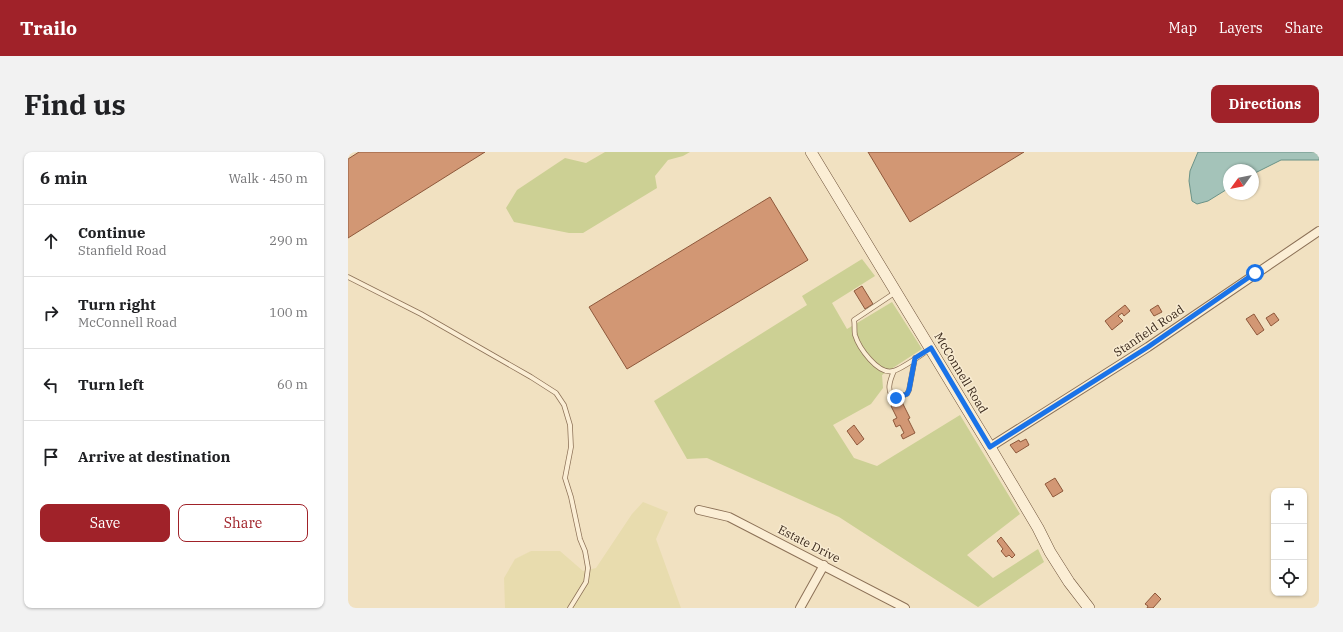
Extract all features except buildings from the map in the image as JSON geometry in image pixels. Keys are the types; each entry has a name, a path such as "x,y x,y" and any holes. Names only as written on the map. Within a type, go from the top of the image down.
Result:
{"street":[{"name":"McConnell Road","path":"811,152 931,348 1038,528 1050,552 1088,608"},
{"name":"Stanfield Road","path":"990,447 1148,347 1319,230"},
{"name":"Estate Drive","path":"698,510 729,517 824,565 900,607"},
{"path":"800,608 824,565"}],"lane":[{"path":"348,277 421,314 556,392 564,405 570,425 571,447 565,478 571,497 580,539 585,551 588,568 586,582 570,608"},
{"path":"896,292 854,320 855,334 868,357 875,365 886,372 894,371 931,348"},
{"path":"894,371 889,386 889,392 896,398 907,394 909,390 915,358"}],"shaded area":[{"path":"643,502 668,512 656,539 681,608 505,608 504,578 515,559 531,551 560,551 583,571 596,568 632,514"}],"green space":[{"path":"605,152 690,152 683,156 668,160 655,176 657,188 583,233 569,233 514,222 506,208 517,190 565,158 586,163"},
{"path":"862,259 875,276 832,303 847,329 892,302 922,349 882,375 883,388 871,404 833,425 854,458 877,466 960,415 1020,514 967,555 993,578 1038,549 1044,562 978,607 839,517 707,458 687,459 654,401 807,305 802,296"}],"water":[{"path":"1198,152 1319,152 1319,160 1281,160 1259,171 1259,164 1223,164 1223,192 1208,201 1197,204 1192,201 1189,181 1190,171"}],"route":[{"path":"896,398 907,394 909,390 915,358 931,348 990,447 1148,347 1255,273"}]}
